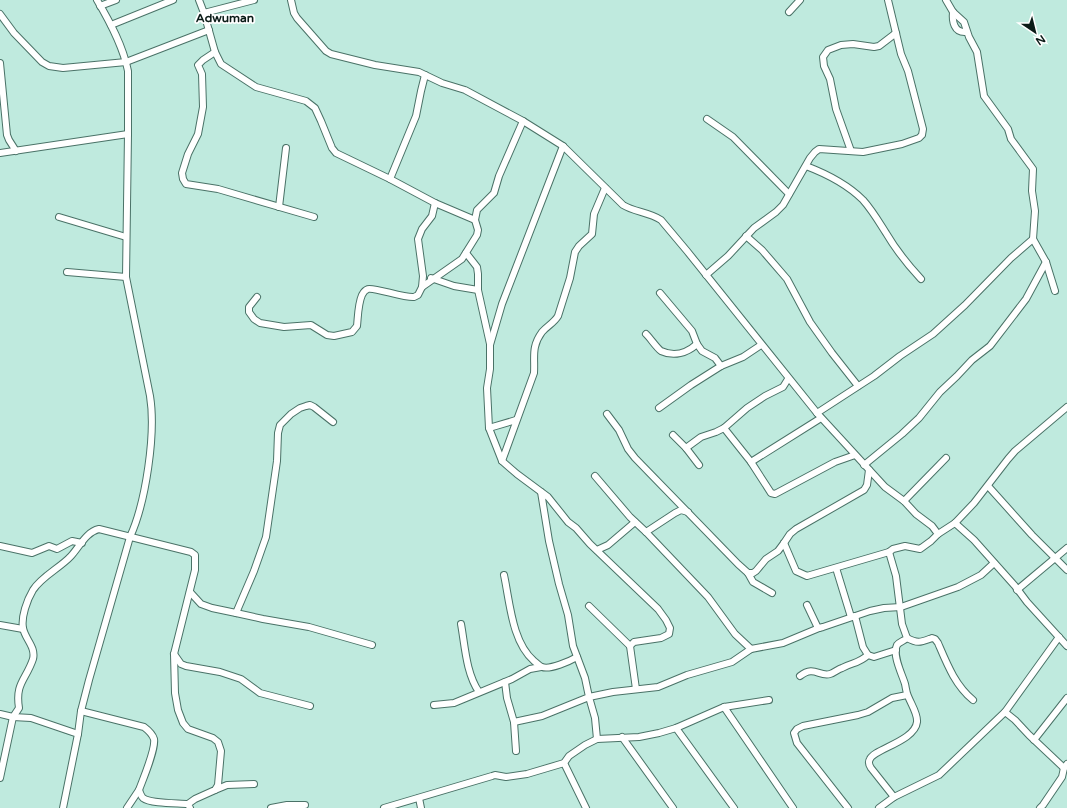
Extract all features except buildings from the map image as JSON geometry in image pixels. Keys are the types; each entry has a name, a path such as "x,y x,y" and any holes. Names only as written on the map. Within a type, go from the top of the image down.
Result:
{"street":[{"path":"63,808 78,734 81,711 130,537 137,519 144,485 151,430 152,409 126,277 128,71 126,62 111,25 99,3 116,0"},
{"path":"111,25 173,0"},
{"path":"199,0 215,52 222,64 256,87 306,101 314,108 332,148 336,153 435,203 475,220"},
{"path":"204,13 254,0"},
{"path":"291,0 294,13 297,18 326,51 331,54 375,65 419,72 442,83 465,90 523,121 563,146 605,188 629,209 655,216 661,220 821,418 885,487 904,501 916,514 932,526 938,534"},
{"path":"789,12 800,0"},
{"path":"706,275 732,252 754,228 783,205 814,152 820,149 863,152 902,144 919,138 923,132 908,71 901,54 888,0"},
{"path":"946,0 953,12 964,22 966,32 979,58 984,96 1008,129 1011,139 1033,169 1032,191 1035,211 1033,239 1046,262 1055,291"},
{"path":"953,12 954,24 960,31 966,32"},
{"path":"0,14 42,62 49,66 63,68 126,62 209,30"},
{"path":"851,151 836,109 830,79 824,66 823,57 828,50 841,45 853,44 874,47 879,46 896,33"},
{"path":"215,52 198,65 202,74 203,107 198,134 188,154 182,174 183,179 186,184 218,189 314,217"},
{"path":"0,63 7,134 16,151"},
{"path":"390,179 416,116 425,75"},
{"path":"707,119 733,137 789,194"},
{"path":"422,287 458,263 466,253 478,230 475,220 477,210 479,206 494,193 499,176 523,121"},
{"path":"0,153 128,134"},
{"path":"490,345 502,304 563,146"},
{"path":"279,207 286,148"},
{"path":"806,166 826,173 836,179 850,188 864,201 876,216 906,263 921,279"},
{"path":"502,461 534,373 534,348 543,331 555,321 558,316 570,278 575,252 579,246 592,234 594,214 605,188"},
{"path":"257,297 249,307 249,312 254,319 260,323 284,327 311,324 327,335 334,336 348,333 357,326 361,296 368,289 414,298 418,295 422,287 423,276 418,239 422,229 432,216 435,203"},
{"path":"59,217 126,237"},
{"path":"746,236 762,250 787,279 810,322 858,386"},
{"path":"817,413 933,334 965,306 991,278 1033,239"},
{"path":"466,253 477,267 478,290 490,345 490,369 487,388 489,428 502,461 554,503 568,522 576,528 658,609 666,620 670,628 668,634 661,638 634,642 630,646"},
{"path":"864,465 919,418 940,392 972,360 990,346 1026,299 1046,262"},
{"path":"68,272 126,277"},
{"path":"423,276 434,278 448,284 478,290"},
{"path":"660,293 692,331 697,344 702,351 715,358 721,366"},
{"path":"646,334 660,350 673,354 684,353 691,350 697,344"},
{"path":"659,408 721,366 743,357 761,345"},
{"path":"686,448 701,437 724,428 747,408 765,396 783,387 788,379"},
{"path":"236,612 254,571 266,537 277,461 278,433 280,425 291,414 310,405 333,422"},
{"path":"784,543 796,571 807,576 905,546 920,549 938,534 955,523 988,486 1015,451 1067,407"},
{"path":"608,414 619,430 628,449 635,458 748,573 753,582 772,593"},
{"path":"751,462 821,418"},
{"path":"489,428 516,420"},
{"path":"724,428 751,462 771,493 775,494 835,462 855,455"},
{"path":"673,435 699,464"},
{"path":"904,501 946,458"},
{"path":"748,573 753,573 756,571 760,564 778,550 790,534 796,529 864,490 867,485 869,470"},
{"path":"596,476 635,522 708,597 735,634 751,649"},
{"path":"988,486 1032,535 1067,570"},
{"path":"541,492 549,541 568,615 573,646 585,678 595,718 597,739"},
{"path":"646,532 681,510 689,513"},
{"path":"597,550 608,545 635,522"},
{"path":"955,523 974,540 1067,646"},
{"path":"0,778 13,717 19,708 19,689 33,660 34,653 32,646 23,629 25,608 28,599 34,589 70,557 93,531 99,529 191,552 195,555 195,570 174,654 175,693 178,710 183,723 188,729 213,738 218,742 221,751 218,785 216,790"},
{"path":"0,546 32,552 49,546 57,549 72,541 82,543"},
{"path":"1017,590 1067,548"},
{"path":"889,552 896,576 902,624 907,638 914,642 920,642 932,638 935,639 954,678 963,692 973,700"},
{"path":"514,722 542,716 589,697 608,693 658,687 687,675 732,662 751,649 783,643 820,628 877,609 901,607 958,587 981,575 994,563"},
{"path":"836,568 863,646 868,655 874,657 896,650"},
{"path":"504,575 514,625 522,648 540,667"},
{"path":"190,592 201,604 212,608 236,612 263,620 309,627 372,645"},
{"path":"807,605 820,628"},
{"path":"589,606 630,646 636,689"},
{"path":"461,624 469,669 474,684 479,692"},
{"path":"0,625 23,629"},
{"path":"879,808 894,797 939,775 1005,712 1059,637"},
{"path":"894,797 871,768 869,760 873,755 908,736 915,728 917,721 907,695 896,654 899,643 907,638"},
{"path":"174,654 180,664 234,676 241,679 260,693 310,706"},
{"path":"800,676 805,672 830,674 849,664 858,663 868,655"},
{"path":"434,705 454,703 505,682 530,669 568,662 577,657"},
{"path":"505,682 507,698 514,722 516,751"},
{"path":"848,808 796,743 794,733 797,729 803,726 858,716 892,698 907,695"},
{"path":"1034,740 1067,698"},
{"path":"384,808 492,776 506,777 527,774 564,763 569,756 597,739 639,737 659,733 676,728 724,707 769,700"},
{"path":"724,707 793,808"},
{"path":"19,708 31,718"},
{"path":"81,711 144,727 154,738 154,745 149,764 138,790 127,808"},
{"path":"1005,712 1034,740 1065,766 1062,777 1044,805 1040,808"},
{"path":"0,714 13,717 31,718 78,734"},
{"path":"676,728 734,808"},
{"path":"622,737 673,808"},
{"path":"564,763 585,808"},
{"path":"138,790 142,798 145,799 189,806 194,798 227,785 254,784"},
{"path":"419,798 421,808"},
{"path":"271,808 287,805 305,805"}],"district":[{"name":"Adwuman","path":"225,18"}]}
